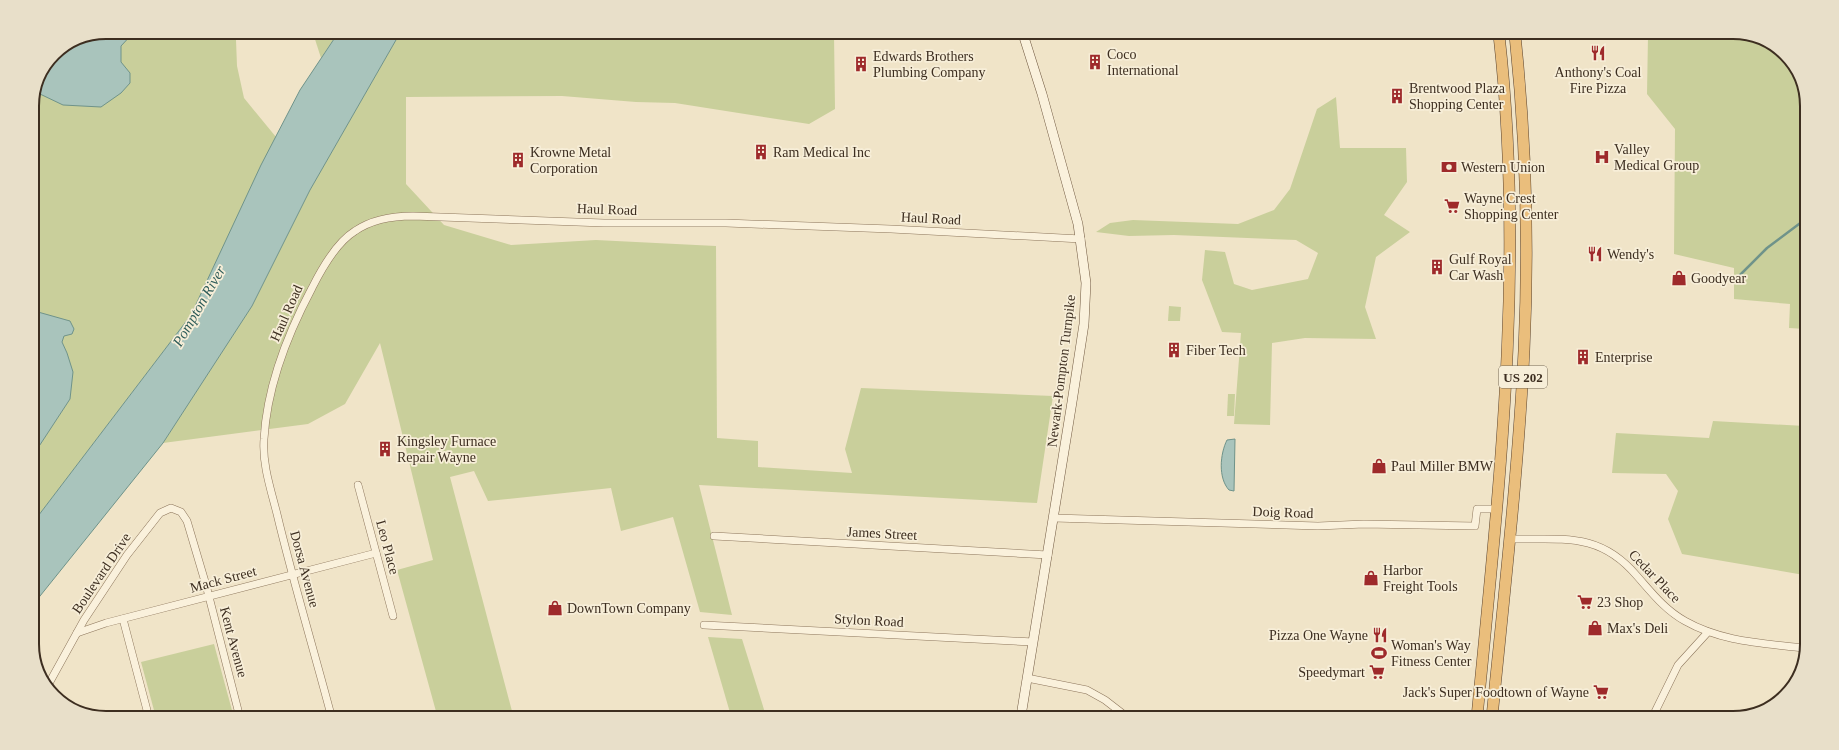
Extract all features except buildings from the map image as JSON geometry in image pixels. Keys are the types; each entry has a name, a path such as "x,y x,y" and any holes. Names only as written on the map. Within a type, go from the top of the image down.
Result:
{"highway":[{"name":"US 202","path":"1478,711 1505,406 1511,258 1508,152 1499,39"},
{"name":"US 202","path":"1493,711 1521,402 1526,265 1525,157 1515,39"},
{"path":"1474,711 1479,696"}],"main road":[{"name":"Newark-Pompton Turnpike","path":"1022,711 1084,324 1086,283 1081,239 1044,100 1025,39"}],"street":[{"name":"Haul Road","path":"265,428 269,398 281,356 296,319 316,280 340,245 353,233 379,221 400,216 604,223 726,223 1081,239"},
{"name":"Dorsa Avenue","path":"265,428 264,454 268,478 292,574 330,711"},
{"name":"Leo Place","path":"358,485 393,616"},
{"name":"Boulevard Drive","path":"50,681 112,577 160,513 166,509 176,509 185,517 190,530"},
{"name":"Doig Road","path":"1054,518 1331,526 1364,524 1475,526 1477,509 1496,509"},
{"name":"Kent Avenue","path":"190,530 238,711"},
{"name":"James Street","path":"714,536 1048,555"},
{"name":"Cedar Place","path":"1509,539 1581,541 1601,546 1621,559 1650,592 1672,613 1708,632 1728,638 1800,648"},
{"name":"Mack Street","path":"78,633 208,596 376,553"},
{"path":"123,619 147,711"},
{"name":"Stylon Road","path":"704,625 1033,642"},
{"path":"1655,711 1678,665 1708,632"},
{"path":"1027,678 1087,690 1120,711"}],"green space":[{"path":"235,39 237,66 244,98 276,137 191,315 39,515 39,446 70,399 67,353 62,342 63,336 72,334 39,313 39,106 40,93 44,80 50,69 69,50 80,44 93,40"},
{"path":"315,39 334,39 321,58"},
{"path":"397,39 834,39 835,109 809,124 675,103 636,102 562,96 406,97 406,184 444,225 511,245 596,240 716,246 717,438 758,441 758,467 852,473 845,449 861,388 1053,396 1037,503 699,485 732,615 700,612 673,517 621,531 611,488 488,501 474,471 450,477 512,711 436,711 397,570 433,560 380,343 345,404 308,424 163,443 252,306 310,190"},
{"path":"1648,39 1742,40 1763,46 1770,50 1786,65 1796,85 1800,102 1800,329 1789,328 1790,304 1734,299 1734,268 1674,254 1675,129 1647,94"},
{"path":"1336,97 1340,148 1406,148 1407,182 1384,215 1410,232 1376,257 1365,307 1376,339 1305,338 1272,343 1270,425 1234,424 1241,333 1222,332 1202,280 1205,250 1225,252 1234,284 1252,290 1308,279 1318,253 1296,240 1174,235 1129,236 1096,232 1110,223 1133,220 1238,224 1274,210 1290,189 1317,109"},
{"path":"1169,306 1181,307 1180,321 1168,321"},
{"path":"1228,394 1235,394 1234,416 1227,416"},
{"path":"1713,421 1800,426 1800,574 1682,554 1668,519 1678,491 1666,474 1612,473 1616,433 1709,438"},
{"path":"708,637 742,639 764,711 730,711"},
{"path":"214,644 232,711 154,711 141,662"}],"water":[{"path":"128,39 121,46 121,62 130,73 130,83 121,93 101,107 63,105 40,94 44,80 50,69 69,50 80,44 93,40"},
{"name":"Pompton River","path":"334,39 397,39 310,190 252,306 163,443 39,597 39,515 191,315 261,165 300,90"},
{"path":"39,312 70,321 74,329 72,334 64,336 62,342 73,372 70,399 39,446"},
{"path":"1235,439 1234,491 1229,490 1225,485 1221,466 1227,440"}],"waterway":[{"path":"1739,276 1767,248 1800,223"}],"place":[{"name":"Anthony's Coal Fire Pizza","path":"1598,53"},
{"name":"Coco International","path":"1095,62"},
{"name":"Edwards Brothers Plumbing Company","path":"861,64"},
{"name":"Brentwood Plaza Shopping Center","path":"1397,96"},
{"name":"Ram Medical Inc","path":"761,152"},
{"name":"Valley Medical Group","path":"1602,157"},
{"name":"Krowne Metal Corporation","path":"518,160"},
{"name":"Western Union","path":"1449,167"},
{"name":"Wayne Crest Shopping Center","path":"1452,206"},
{"name":"Wendy's","path":"1595,254"},
{"name":"Gulf Royal Car Wash","path":"1437,267"},
{"name":"Goodyear","path":"1679,278"},
{"name":"Fiber Tech","path":"1174,350"},
{"name":"Enterprise","path":"1583,357"},
{"name":"Kingsley Furnace Repair Wayne","path":"385,449"},
{"name":"Paul Miller BMW","path":"1379,466"},
{"name":"Harbor Freight Tools","path":"1371,578"},
{"name":"23 Shop","path":"1585,602"},
{"name":"DownTown Company","path":"555,608"},
{"name":"Max's Deli","path":"1595,628"},
{"name":"Pizza One Wayne","path":"1380,635"},
{"name":"Woman's Way Fitness Center","path":"1379,653"},
{"name":"Speedymart","path":"1377,672"},
{"name":"Jack's Super Foodtown of Wayne","path":"1601,692"}]}
